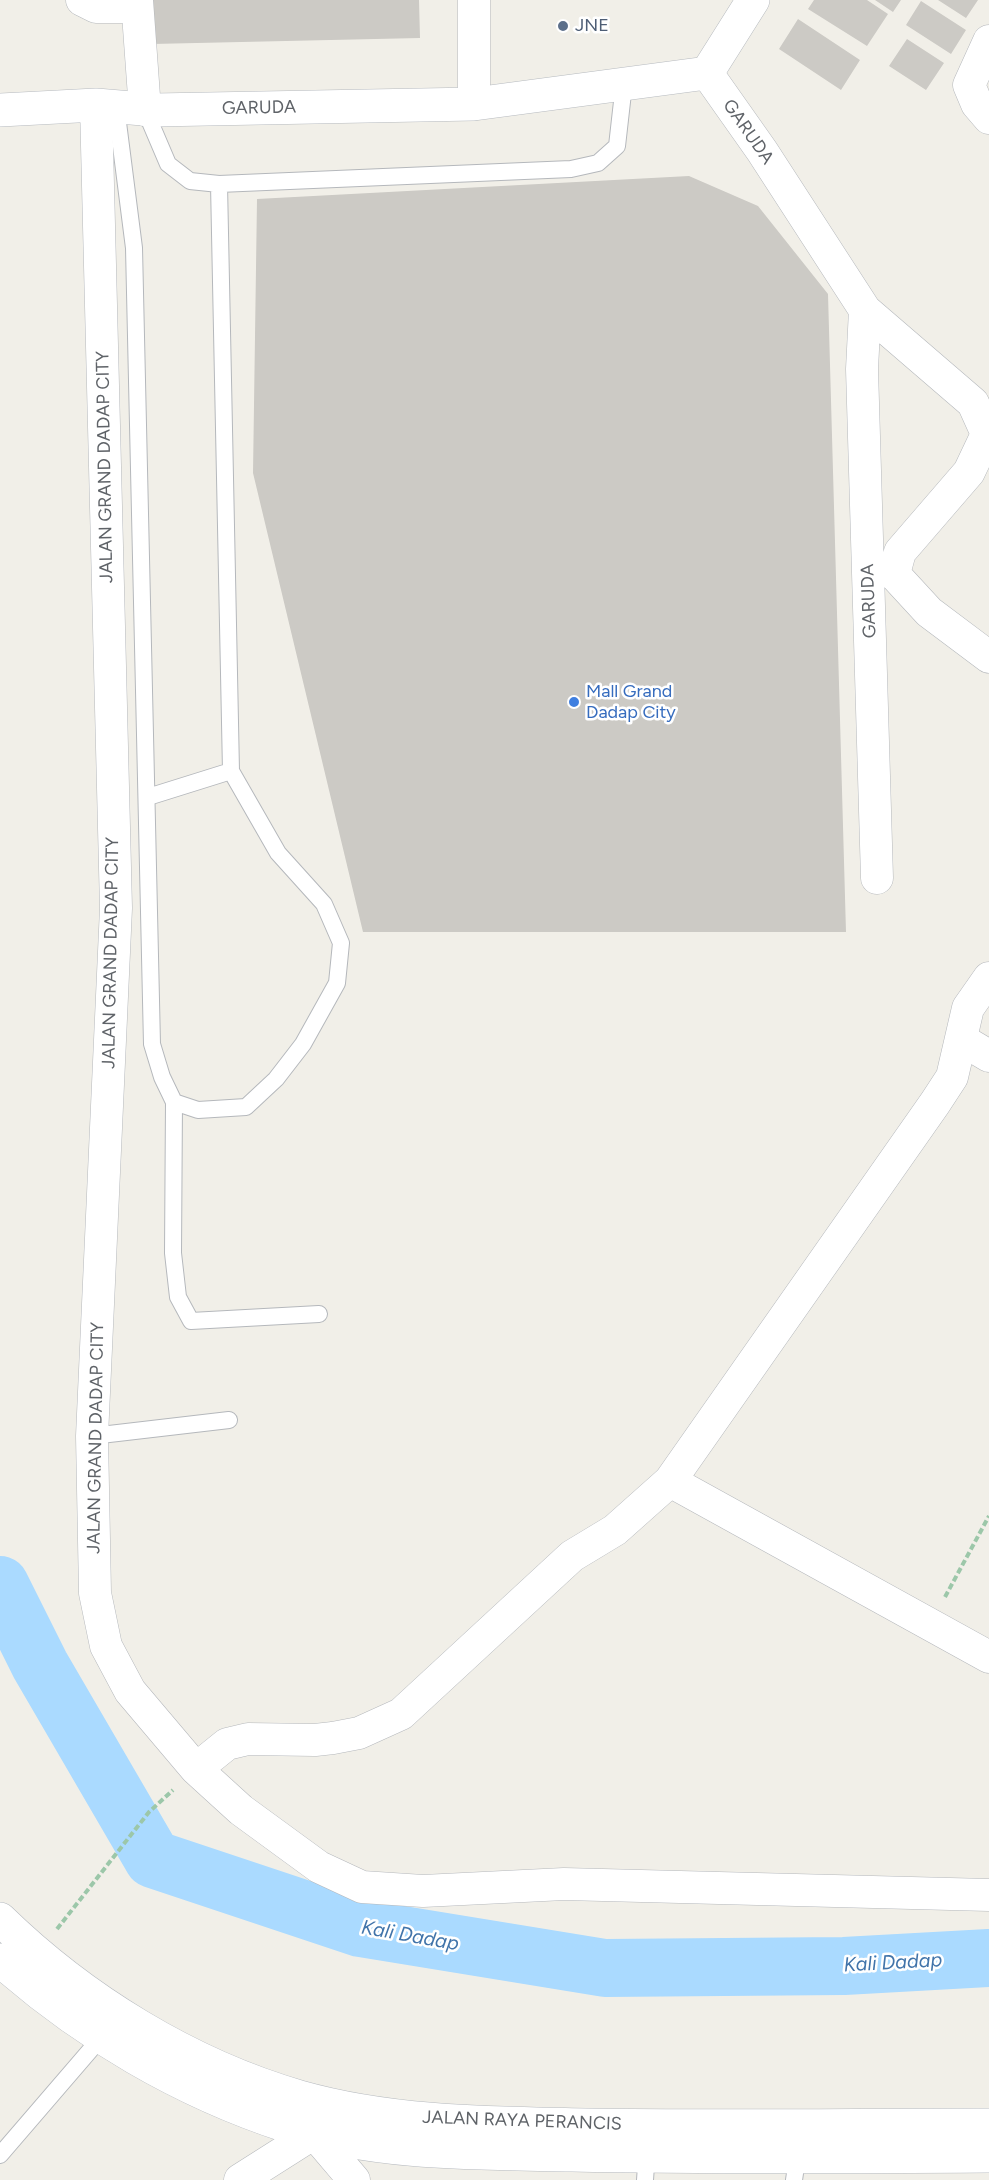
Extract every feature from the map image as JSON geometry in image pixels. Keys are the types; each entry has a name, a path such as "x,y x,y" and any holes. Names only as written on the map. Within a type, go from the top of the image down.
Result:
{"street":[{"path":"82,0 96,7 137,4"},
{"path":"474,0 474,105"},
{"path":"708,74 753,0"},
{"name":"JALAN GRAND DADAP CITY","path":"137,4 119,107 116,908 92,1436 95,1593 106,1646 130,1691 196,1769 241,1810 319,1867 362,1887 423,1891 564,1884 989,1895"},
{"path":"989,41 969,85 976,104 989,118"},
{"name":"GARUDA","path":"13,109 474,105 708,74 762,151 865,310 862,369 877,878"},
{"path":"865,310 973,403 987,434 969,472 900,552 894,574 929,612 989,657"},
{"path":"196,1769 227,1744 248,1739 333,1738 359,1732 401,1714 572,1556 615,1530 670,1481 930,1111 951,1077 962,1040 968,1008 989,978"},
{"path":"962,1040 989,1056"},
{"path":"670,1481 989,1657"},
{"name":"JALAN RAYA PERANCIS","path":"0,1919 53,1965 112,2026 202,2092 280,2123 314,2133 359,2141 454,2152 647,2154 800,2125 989,2125"},
{"name":"JALAN RAYA PERANCIS","path":"0,1960 56,2006 281,2090 329,2103 379,2112 471,2122 647,2154 796,2169 989,2156"},
{"path":"240,2180 314,2133 329,2103"},
{"path":"314,2133 354,2180"}],"lane":[{"path":"119,107 168,164 190,181 219,184 572,169 598,163 617,146 624,84"},
{"path":"119,107 134,248 152,1044 162,1077 174,1102 173,1253 178,1297 190,1321 319,1314"},
{"path":"174,1102 198,1110 246,1107 276,1079 303,1044 337,983 342,943 324,904 278,853 231,771 219,184"},
{"path":"148,797 231,771"},
{"path":"92,1436 229,1420"},
{"path":"0,2155 112,2026"},
{"path":"796,2169 800,2125"}],"path":[{"path":"931,1624 989,1516"},
{"path":"76,1905 149,1812"}],"building":[{"path":"152,0 419,0 420,38 152,44"},
{"path":"814,0 867,0 888,14 867,46 808,9"},
{"path":"875,0 901,0 893,12"},
{"path":"938,0 978,0 966,18"},
{"path":"921,1 966,30 951,54 906,25"},
{"path":"798,19 860,60 841,90 779,49"},
{"path":"907,39 944,63 926,90 889,66"},
{"name":"Mall Grand Dadap City","path":"689,176 758,206 828,294 846,932 363,932 253,473 257,199"}],"waterway":[{"name":"Kali Dadap","path":"0,1585 40,1665 153,1859 360,1928 605,1968 844,1966 989,1958"}],"place":[{"name":"JNE","path":"563,26"},
{"name":"Mall Grand Dadap City","path":"574,702"}]}
